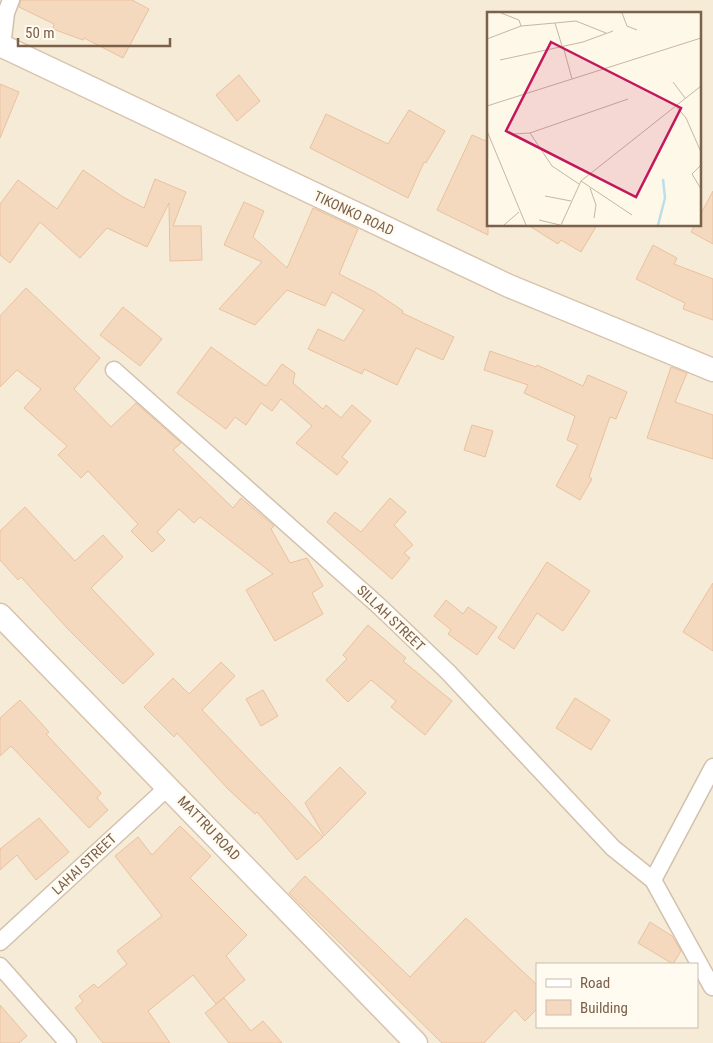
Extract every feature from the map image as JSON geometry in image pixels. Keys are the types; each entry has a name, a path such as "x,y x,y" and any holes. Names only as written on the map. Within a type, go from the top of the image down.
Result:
{"street":[{"path":"1,46 10,0"},
{"name":"TIKONKO ROAD","path":"1,46 508,286 713,370"},
{"name":"SILLAH STREET","path":"114,370 379,606 448,672 613,848 653,880"},
{"name":"MATTRU ROAD","path":"0,615 416,1043"},
{"path":"712,987 653,880 713,767"},
{"name":"LAHAI STREET","path":"0,942 168,787"},
{"path":"0,966 68,1043"}],"shaded area":[{"path":"0,0 713,0 713,1043 0,1043"}],"building":[{"path":"21,0 132,0 149,9 123,58 84,38 83,40 53,29 54,24 19,7"},
{"path":"239,75 260,101 237,121 216,95"},
{"path":"0,84 19,92 0,138"},
{"path":"409,110 445,131 426,163 424,162 408,198 310,148 326,114 388,144"},
{"path":"472,135 487,142 488,235 437,210"},
{"path":"83,170 123,197 144,208 155,179 186,192 173,226 201,226 202,260 170,261 169,203 147,247 107,228 80,258 40,222 10,263 0,255 0,204 18,180 57,209"},
{"path":"713,191 713,244 691,232 694,226 700,226 700,215"},
{"path":"244,202 264,211 253,237 287,268 313,208 358,229 339,274 375,292 403,311 402,313 454,337 443,360 416,348 397,385 364,369 362,374 308,349 318,329 344,341 364,310 332,292 325,306 287,290 255,325 219,309 262,262 224,245"},
{"path":"530,226 596,226 581,252 561,240 558,244"},
{"path":"653,245 677,258 674,264 713,279 713,320 683,309 685,303 636,279"},
{"path":"26,288 100,358 74,389 111,427 136,403 181,443 173,450 233,508 241,498 274,526 271,529 290,563 307,558 323,586 312,593 323,614 275,641 246,590 273,574 200,517 194,523 179,509 157,532 165,540 152,552 131,531 138,524 88,471 81,478 58,455 67,446 24,408 41,389 17,370 0,387 0,316"},
{"path":"123,307 162,339 140,366 100,335"},
{"path":"211,347 266,386 282,364 295,373 293,383 323,409 326,405 341,418 352,405 371,421 342,457 348,462 337,475 296,443 312,426 281,399 272,411 261,403 246,425 235,417 226,429 177,393"},
{"path":"490,351 536,367 537,365 583,386 588,375 627,392 616,419 610,417 589,477 592,479 580,500 556,486 578,445 567,440 575,416 524,393 528,385 484,370"},
{"path":"671,367 687,373 675,402 713,415 713,459 647,438"},
{"path":"472,425 493,431 485,457 464,450"},
{"path":"390,498 406,512 394,525 413,545 404,553 410,558 392,579 327,522 335,512 361,532"},
{"path":"25,507 75,561 103,535 123,557 91,588 154,654 123,684 68,629 21,577 18,580 0,560 0,531"},
{"path":"547,562 590,591 563,631 537,613 514,649 498,638"},
{"path":"713,583 713,651 683,632"},
{"path":"446,600 463,614 468,607 497,627 477,655 448,634 451,630 434,616"},
{"path":"368,625 406,658 403,661 452,701 425,735 391,707 396,701 371,680 348,702 326,680 347,659 343,655"},
{"path":"221,662 235,676 202,710 323,837 297,860 257,812 255,814 228,789 177,733 174,737 144,707 173,678 189,694"},
{"path":"263,690 278,716 261,726 246,699"},
{"path":"575,698 610,720 591,750 556,728"},
{"path":"20,700 49,732 46,734 101,793 97,798 108,810 89,828 11,746 0,756 0,718"},
{"path":"340,767 366,793 324,836 305,803"},
{"path":"39,818 69,852 36,880 17,855 0,870 0,849"},
{"path":"180,826 211,856 190,878 247,935 226,956 245,980 216,1004 193,975 148,1011 170,1043 103,1043 75,1008 83,1001 79,996 94,984 98,988 127,964 117,951 162,916 115,856 138,837 152,855"},
{"path":"305,876 410,977 466,918 536,984 536,1010 525,1021 515,1010 484,1043 442,1043 289,893"},
{"path":"650,922 672,936 681,951 674,963 671,963 638,943"},
{"path":"224,998 251,1031 263,1021 282,1043 229,1043 205,1013"},
{"path":"0,1005 27,1036 19,1043 0,1043"}]}
